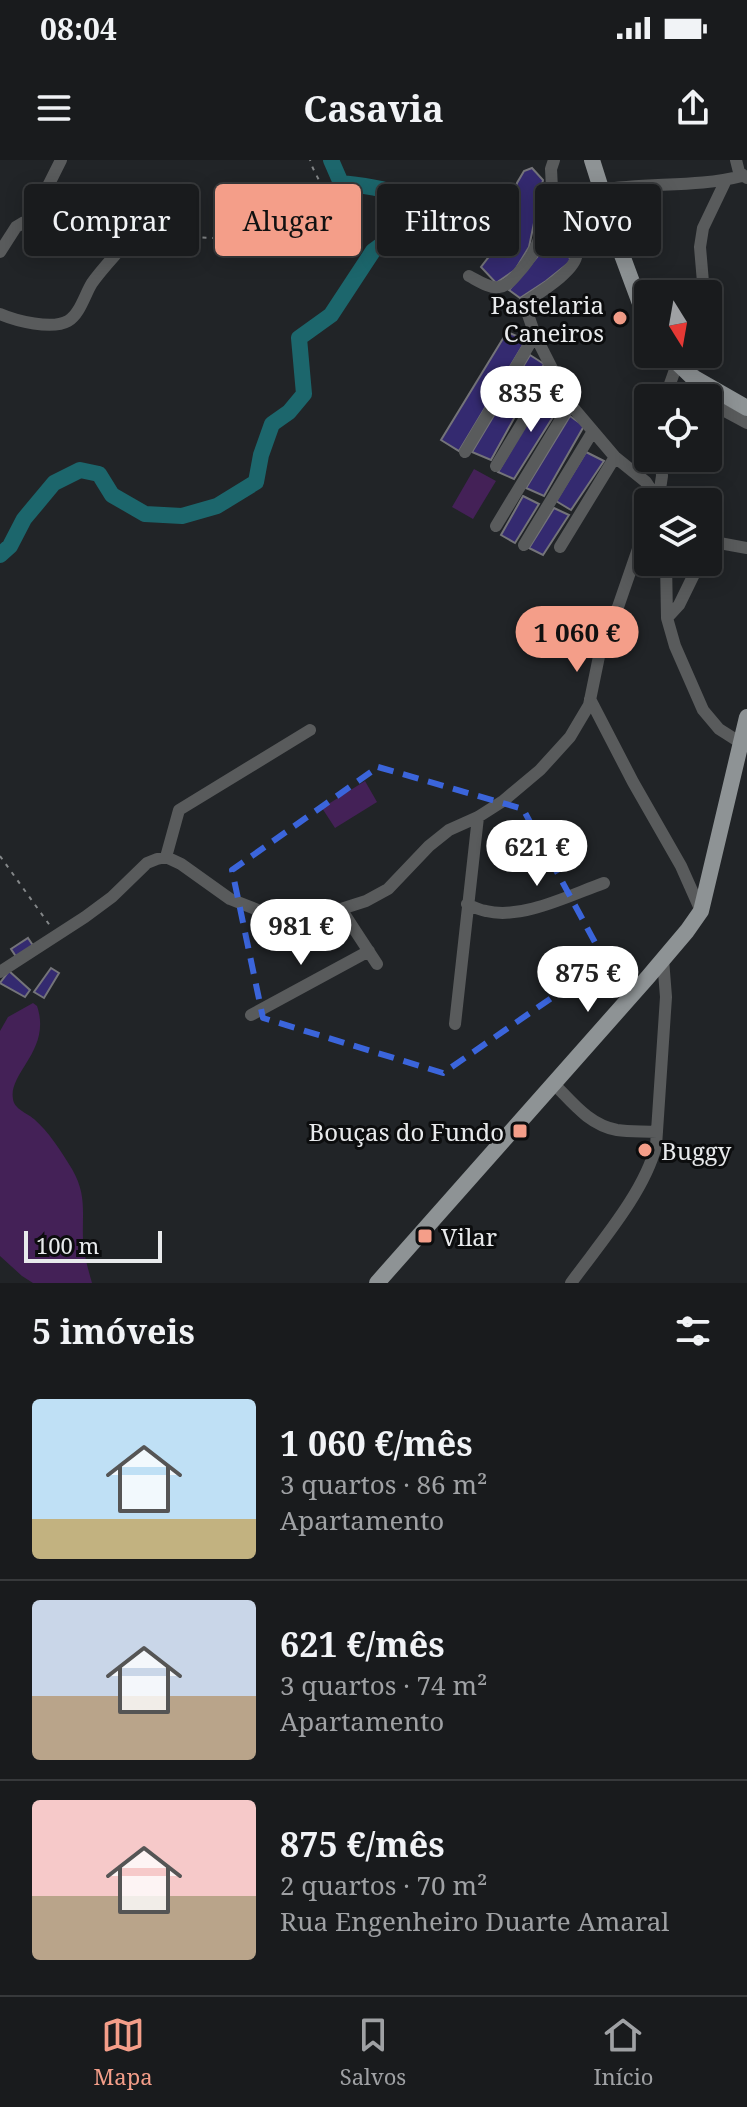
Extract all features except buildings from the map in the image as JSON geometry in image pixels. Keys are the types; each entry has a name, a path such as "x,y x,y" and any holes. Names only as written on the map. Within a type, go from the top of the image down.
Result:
{"main road":[{"path":"592,160 599,184"},
{"path":"622,256 634,287"},
{"path":"683,368 696,384"},
{"path":"722,401 747,408"},
{"path":"377,1283 663,959 701,911 742,753 747,717"}],"street":[{"path":"0,252 16,227 26,221 38,203 61,160"},
{"path":"736,160 736,167 745,177"},
{"path":"469,276 500,287 510,282 524,267 542,234 552,164"},
{"path":"552,164 557,224 572,244 577,258 548,287 524,303 535,335 570,404 615,457 650,488"},
{"path":"656,184 745,177"},
{"path":"703,280 700,247 703,228 726,180"},
{"path":"0,314 27,323 54,325 68,321 114,256"},
{"path":"465,452 535,335"},
{"path":"691,376 693,368"},
{"path":"496,466 553,372"},
{"path":"496,526 570,404"},
{"path":"722,408 747,423"},
{"path":"524,545 593,431"},
{"path":"560,547 615,457"},
{"path":"722,543 747,548"},
{"path":"0,972 112,897 147,863 166,857 230,899 273,916 341,909 366,901 388,889 429,846 449,830 503,801 540,770 570,737 589,705 604,632 618,607 634,561"},
{"path":"666,576 667,618 675,646 703,710 742,753"},
{"path":"667,618 679,605 693,576"},
{"path":"590,699 681,866 701,911"},
{"path":"166,857 179,810 310,730"},
{"path":"455,1024 478,817"},
{"path":"467,904 486,912 510,913 533,909 604,883"},
{"path":"341,909 377,964"},
{"path":"251,1015 369,951"},
{"path":"571,1283 630,1201 651,1166 657,1132 666,997 663,959"},
{"path":"554,1084 600,1125 657,1132"}],"path":[{"path":"199,238 218,238 259,247 290,245 307,236 320,222 324,195 310,160"},
{"path":"0,856 57,935"}],"highlighted area":[{"path":"378,767 523,809 605,961 443,1073 263,1018 232,870"}],"shaded area":[{"path":"474,469 496,481 473,519 452,507"},
{"path":"365,781 377,802 335,828 322,808"},
{"path":"33,1003 37,1006 40,1022 39,1035 13,1089 13,1099 18,1108 50,1136 77,1178 83,1204 84,1251 92,1283 33,1283 0,1256 0,1031 8,1017"}],"waterway":[{"path":"0,555 10,546 24,519 54,483 80,470 99,474 112,495 145,514 182,516 217,506 256,482 272,424 289,412 304,394 299,338 331,315 373,251 417,222 419,205 391,192 341,183 331,160"}],"place":[{"name":"Pastelaria Caneiros","path":"620,318"},
{"name":"Bouças do Fundo","path":"520,1131"},
{"name":"Buggy","path":"645,1150"},
{"name":"Vilar","path":"425,1236"}]}
